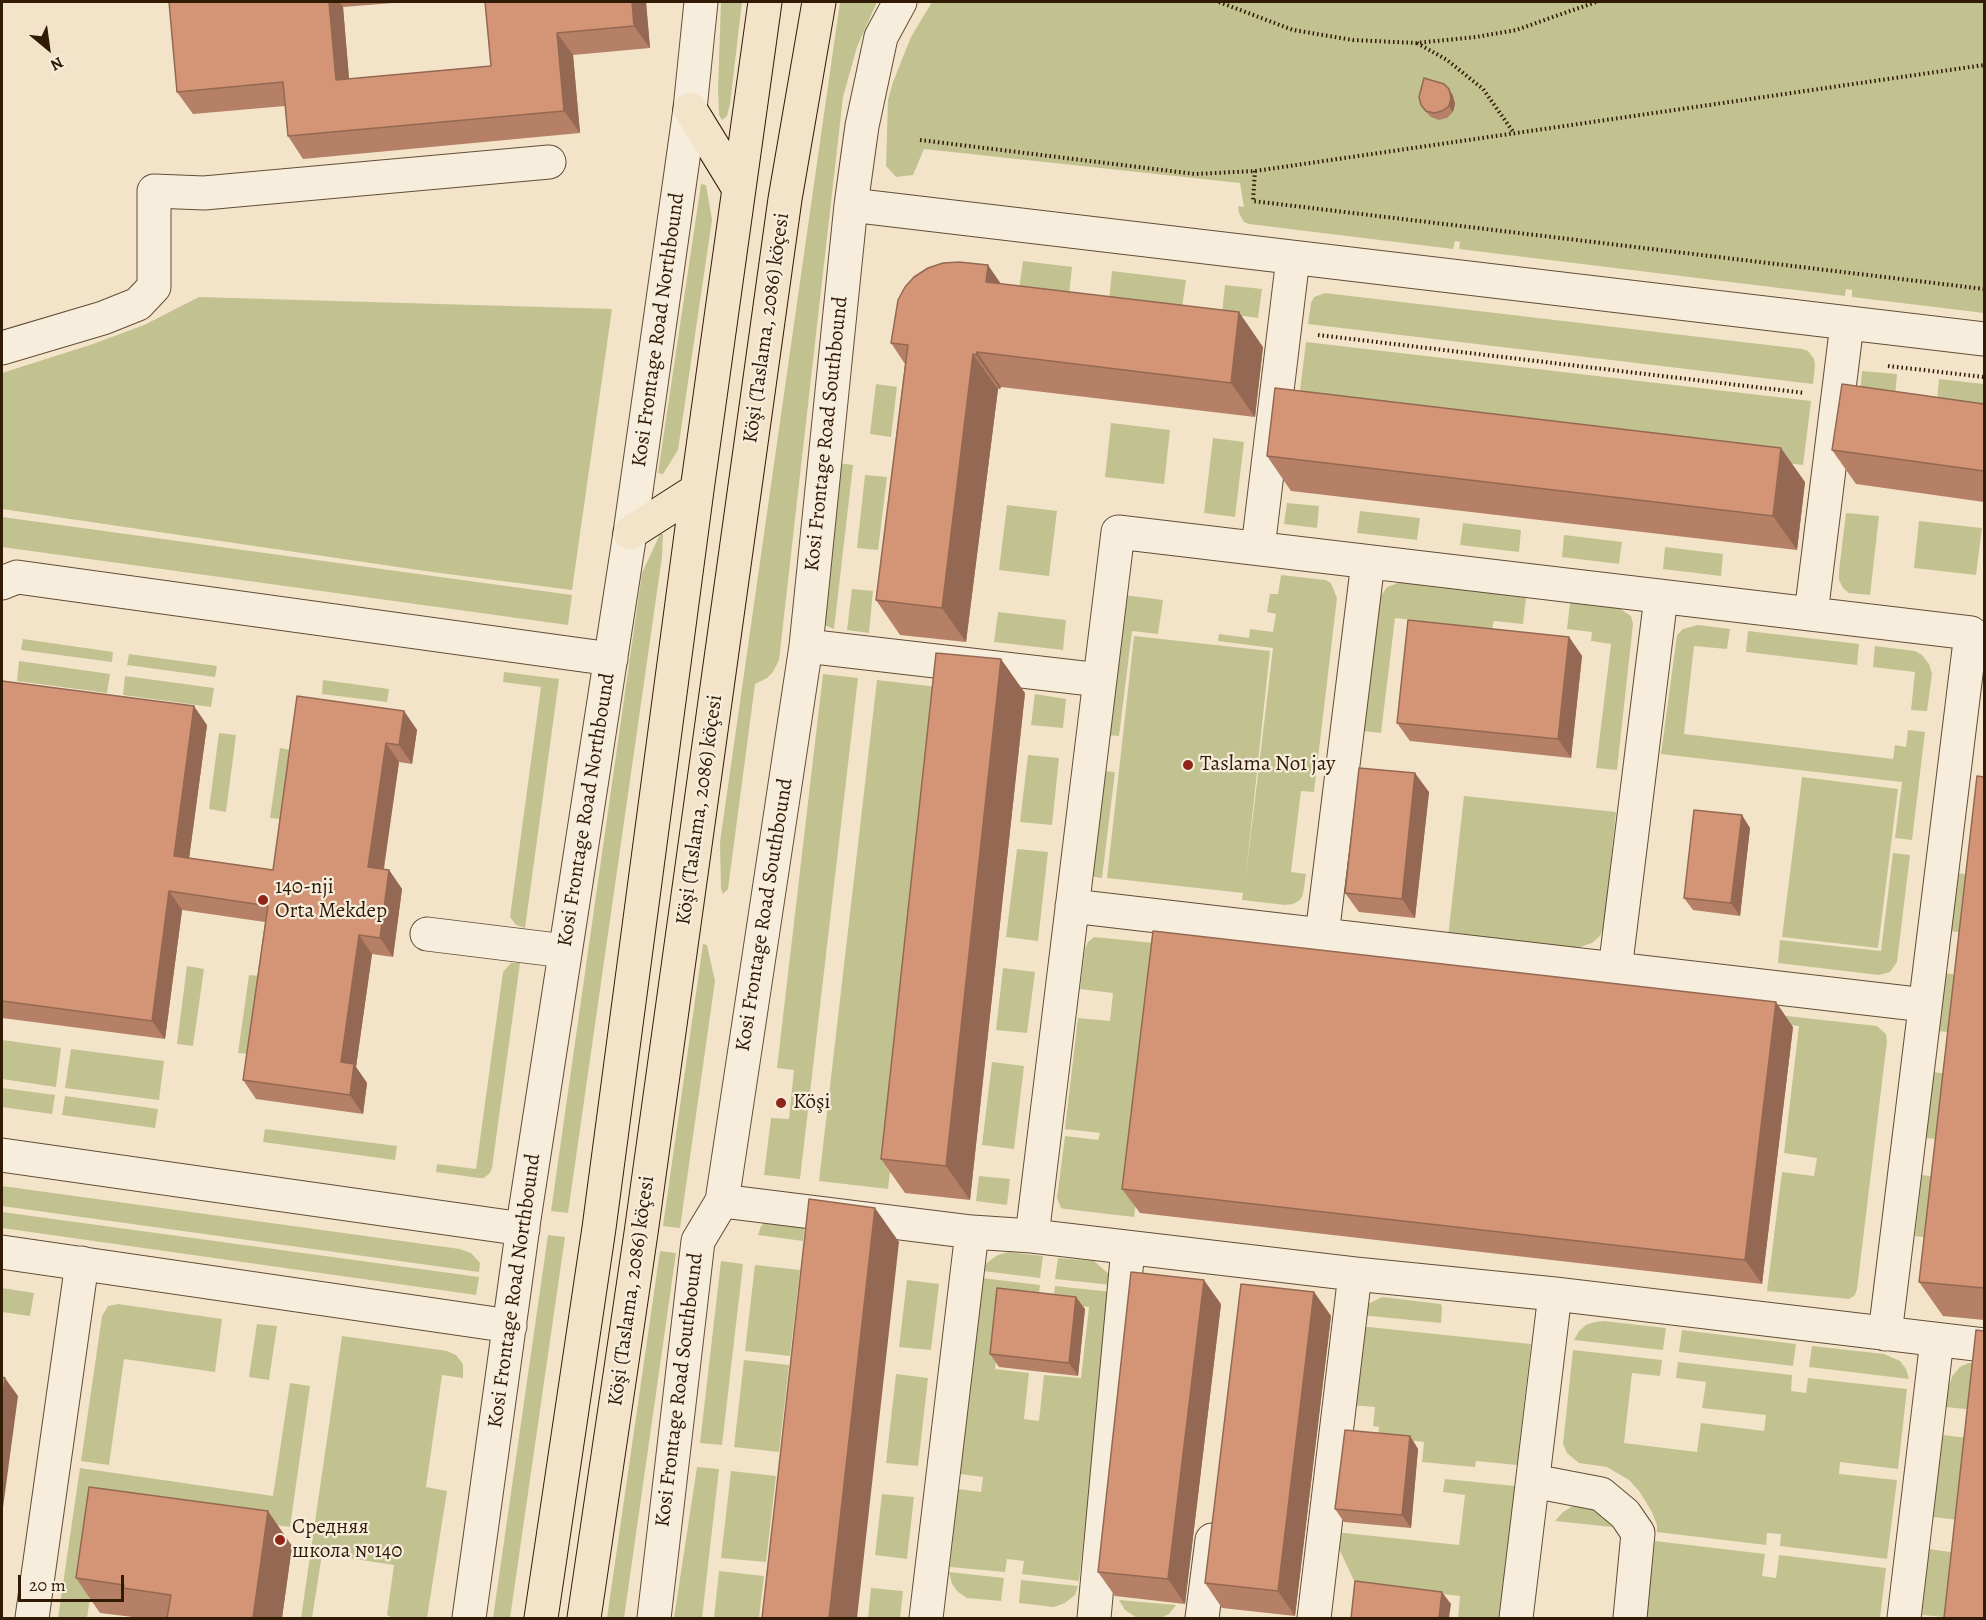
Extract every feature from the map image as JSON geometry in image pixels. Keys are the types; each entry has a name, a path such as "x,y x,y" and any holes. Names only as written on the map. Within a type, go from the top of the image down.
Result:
{"main road":[{"name":"Köşi (Taslama, 2086) köçesi","path":"541,1618 599,1228 697,490 765,2"},
{"name":"Köşi (Taslama, 2086) köçesi","path":"584,1618 641,1233 785,199 819,2"},
{"path":"690,109 739,189"},
{"path":"630,533 697,490"}],"street":[{"name":"Kosi Frontage Road Northbound","path":"469,1618 523,1229 630,533 690,109 701,2"},
{"name":"Kosi Frontage Road Southbound","path":"654,1618 698,1241 723,1202 806,646 850,205 862,126 881,37 900,2"},
{"path":"2,348 103,318 138,304 154,287 154,191 204,193 549,162"},
{"path":"850,205 1984,339"},
{"path":"1258,548 1293,258"},
{"path":"1811,614 1847,324"},
{"path":"1032,1236 1118,532 1258,548 1971,633 1885,1334"},
{"path":"1322,935 1368,561"},
{"path":"2,583 17,577 611,659"},
{"path":"1616,970 1661,597"},
{"path":"806,646 1100,680"},
{"path":"1953,784 1984,787"},
{"path":"1072,906 1925,1005"},
{"path":"427,934 566,951"},
{"path":"2,1155 523,1229"},
{"path":"723,1202 972,1232 1032,1236 1355,1274 1555,1294 1984,1345"},
{"path":"935,1618 972,1232"},
{"path":"1094,1618 1128,1248"},
{"path":"2,1252 510,1326"},
{"path":"1241,1296 1245,1261"},
{"path":"32,1618 82,1263"},
{"path":"1314,1618 1355,1274"},
{"path":"1516,1618 1555,1294"},
{"path":"1904,1618 1937,1340"},
{"path":"1533,1481 1601,1494 1625,1514 1638,1533 1630,1618"},
{"path":"1202,1618 1215,1515"}],"path":[{"path":"1219,2 1293,30 1353,40 1416,43 1516,30 1596,2"},
{"path":"1416,43 1447,60 1483,89 1514,133"},
{"path":"920,140 1195,174 1255,171 1984,65"},
{"path":"1255,171 1253,201 1984,289"},
{"path":"1284,331 1838,397"},
{"path":"1842,360 1984,377"}],"green space":[{"path":"721,2 742,2 730,104 727,116 722,120 719,115 718,89"},
{"path":"840,2 877,2 857,47 843,97 779,660 767,678 755,684 728,889 723,894 720,842"},
{"path":"932,2 1984,2 1984,313 1852,297 1852,290 1846,289 1845,296 1459,249 1460,242 1455,241 1453,249 1249,224 1244,222 1239,213 1238,206 1244,207 1240,183 924,149 913,175 896,177 886,166 888,100 911,37"},
{"path":"701,184 706,185 712,220 678,450 663,474 658,473"},
{"path":"1023,261 1072,267 1069,295 1019,289"},
{"path":"1112,271 1186,280 1182,308 1109,300"},
{"path":"1225,285 1262,289 1258,318 1222,313"},
{"path":"1325,293 1802,349 1808,351 1814,359 1813,384 1308,324 1314,297"},
{"path":"199,297 612,309 572,590 432,572 2,509 2,373 144,325"},
{"path":"1306,342 1811,401 1803,465 1298,406"},
{"path":"1862,371 1897,374 1895,397 1860,393"},
{"path":"1939,379 1984,384 1984,406 1937,401"},
{"path":"876,384 897,387 891,437 870,434"},
{"path":"1111,423 1170,430 1164,484 1105,477"},
{"path":"1213,438 1244,442 1235,517 1204,513"},
{"path":"837,463 853,465 834,629 824,625"},
{"path":"865,475 887,477 878,550 857,548"},
{"path":"1287,503 1319,506 1317,528 1284,524"},
{"path":"1007,505 1057,511 1049,576 999,570"},
{"path":"1360,511 1420,518 1417,540 1357,533"},
{"path":"1846,513 1879,516 1870,595 1849,593 1839,580"},
{"path":"2,517 572,595 568,625 2,547"},
{"path":"1919,521 1982,528 1976,575 1914,568"},
{"path":"1463,523 1521,530 1519,552 1460,545"},
{"path":"660,534 663,534 662,557 568,1213 551,1211 642,573"},
{"path":"1564,535 1622,542 1619,564 1562,557"},
{"path":"1665,547 1723,554 1721,576 1663,569"},
{"name":"Taslama No1 jay","path":"1281,575 1325,580 1331,583 1337,598 1314,792 1301,791 1291,872 1306,874 1300,900 1285,905 1242,900 1243,893 1107,878 1134,636 1270,651 1245,883 1273,648 1218,641 1219,634 1249,638 1250,629 1273,632 1276,614 1267,612 1270,594 1278,594"},
{"path":"1401,582 1526,597 1523,624 1494,621 1492,629 1395,618 1381,733 1363,731 1379,599 1387,587"},
{"path":"852,589 873,591 869,633 847,630"},
{"path":"1124,595 1163,600 1158,634 1132,631 1119,736 1107,735"},
{"path":"1570,603 1619,608 1631,616 1633,624 1617,770 1596,768 1611,644 1591,641 1592,632 1567,629"},
{"path":"998,612 1066,620 1063,650 994,642"},
{"path":"1698,625 1730,629 1727,649 1694,646 1684,734 1893,759 1895,745 1906,747 1908,730 1925,732 1912,840 1895,838 1902,782 1661,754 1677,635 1683,629"},
{"path":"1748,631 1859,644 1857,665 1746,652"},
{"path":"23,639 113,652 112,662 21,650"},
{"path":"1875,646 1915,651 1922,655 1929,664 1932,674 1927,711 1911,710 1915,672 1873,667"},
{"path":"129,654 217,666 215,677 127,665"},
{"path":"19,661 110,674 107,693 17,681"},
{"path":"504,672 559,679 525,928 516,925 510,917 541,687 503,682"},
{"path":"823,674 858,678 800,1179 764,1175 771,1118 789,1119 794,1070 777,1068"},
{"path":"125,676 214,688 211,707 123,695"},
{"path":"323,680 389,689 387,702 322,694"},
{"path":"877,680 946,688 888,1189 819,1181"},
{"path":"1035,694 1066,699 1063,728 1031,725"},
{"path":"219,733 236,735 226,812 209,809"},
{"path":"280,748 291,750 281,819 270,818"},
{"path":"1028,755 1059,758 1052,825 1020,822"},
{"path":"1103,771 1115,772 1102,878 1090,876"},
{"path":"1802,777 1898,789 1878,948 1782,937"},
{"path":"1464,796 1616,812 1604,927 1600,936 1592,943 1571,950 1448,937"},
{"path":"1017,849 1048,852 1038,941 1006,937"},
{"path":"1893,853 1910,855 1897,962 1890,972 1879,975 1778,963 1780,940 1881,951"},
{"path":"1955,873 1976,875 1969,933 1948,931"},
{"path":"1094,937 1205,948 1166,953 1134,1217 1065,1209 1061,1208 1057,1198 1065,1136 1098,1140 1100,1133 1065,1129 1078,1018 1110,1021 1113,993 1080,989 1085,949"},
{"path":"703,944 707,945 715,981 680,1228 663,1226"},
{"path":"511,963 520,963 492,1168 484,1178 436,1172 437,1164 476,1169 503,972"},
{"path":"187,966 204,969 193,1046 177,1044"},
{"path":"1003,968 1035,972 1027,1033 996,1030"},
{"path":"1944,973 1965,976 1958,1033 1938,1031"},
{"path":"249,975 260,976 249,1054 238,1053"},
{"path":"1760,1013 1877,1026 1886,1034 1857,1289 1855,1295 1849,1299 1767,1291 1782,1172 1814,1176 1817,1158 1784,1153 1799,1026 1758,1021"},
{"path":"2,1040 61,1048 56,1087 2,1079"},
{"path":"71,1049 164,1061 159,1100 65,1088"},
{"path":"992,1062 1024,1066 1014,1149 982,1145"},
{"path":"1933,1072 1954,1075 1947,1140 1926,1138"},
{"path":"2,1088 55,1095 52,1114 2,1107"},
{"path":"65,1096 158,1109 155,1128 62,1115"},
{"path":"265,1129 397,1146 395,1160 263,1142"},
{"path":"1922,1175 1943,1178 1936,1239 1915,1236"},
{"path":"979,1176 1010,1179 1007,1205 976,1201"},
{"path":"2,1186 460,1249 471,1253 480,1263 479,1272 2,1206"},
{"path":"2,1212 479,1277 476,1295 2,1228"},
{"path":"766,1222 805,1223 803,1241 758,1235 761,1226"},
{"path":"548,1235 565,1237 510,1618 493,1618"},
{"path":"660,1251 676,1253 624,1618 607,1618"},
{"path":"1008,1252 1043,1256 1040,1278 983,1271 983,1267 989,1261"},
{"path":"1058,1258 1094,1261 1110,1275 1112,1285 1055,1279"},
{"path":"721,1261 743,1264 722,1445 700,1443"},
{"path":"755,1265 800,1270 790,1356 745,1351"},
{"path":"982,1278 1040,1285 1038,1301 1004,1298 995,1369 1029,1373 1024,1419 1039,1421 1044,1375 1081,1378 1089,1307 1053,1303 1055,1286 1112,1292 1079,1581 1022,1574 1024,1561 1007,1559 1005,1572 950,1567 958,1489 981,1492 983,1477 960,1474"},
{"path":"907,1280 939,1284 931,1350 899,1347"},
{"path":"2,1288 34,1293 30,1316 2,1312"},
{"path":"1382,1297 1441,1304 1441,1323 1360,1315 1368,1304"},
{"path":"118,1304 222,1319 215,1372 124,1359 109,1465 81,1461 102,1316 108,1306"},
{"path":"1603,1321 1666,1328 1663,1350 1574,1340 1586,1325"},
{"path":"257,1324 277,1326 269,1380 249,1377"},
{"path":"1359,1326 1531,1344 1517,1465 1476,1461 1475,1467 1422,1462 1424,1442 1378,1437 1379,1427 1373,1426 1375,1407 1350,1405"},
{"path":"1682,1330 1796,1344 1793,1366 1679,1352"},
{"path":"342,1336 447,1351 456,1355 463,1364 463,1378 442,1375 426,1487 447,1491 427,1618 393,1618 387,1615 394,1565 322,1554 312,1618 301,1618"},
{"path":"1812,1346 1884,1354 1900,1361 1909,1379 1809,1367"},
{"path":"1573,1350 1662,1360 1660,1376 1632,1373 1624,1443 1697,1452 1701,1423 1764,1431 1766,1415 1702,1408 1706,1382 1676,1378 1678,1362 1792,1375 1791,1391 1806,1393 1808,1378 1907,1389 1898,1469 1840,1462 1839,1474 1897,1480 1887,1559 1780,1546 1781,1534 1767,1533 1766,1545 1657,1532 1652,1512 1629,1480 1607,1467 1579,1463 1567,1453 1563,1444"},
{"path":"744,1360 789,1365 779,1452 734,1447"},
{"path":"1969,1363 1984,1364 1984,1411 1946,1407 1953,1375 1961,1366"},
{"path":"896,1374 928,1378 918,1466 886,1463"},
{"path":"290,1383 310,1386 290,1527 104,1502 87,1618 58,1618 80,1468 273,1496"},
{"path":"1943,1435 1984,1440 1968,1521 1933,1517"},
{"path":"697,1467 719,1469 702,1618 674,1618"},
{"path":"731,1471 776,1476 766,1562 721,1558"},
{"path":"1445,1479 1515,1486 1500,1618 1458,1618 1460,1596 1356,1585 1334,1538 1335,1532 1459,1545 1465,1495 1443,1492"},
{"path":"882,1494 914,1497 907,1559 875,1555"},
{"path":"1586,1505 1607,1516 1612,1527 1555,1521 1573,1506"},
{"path":"1655,1541 1765,1554 1762,1576 1776,1578 1779,1555 1886,1568 1880,1618 1646,1618"},
{"path":"1929,1549 1964,1554 1955,1618 1922,1615"},
{"path":"719,1571 764,1576 759,1618 714,1618"},
{"path":"949,1572 1004,1578 1001,1601 967,1598 952,1584"},
{"path":"1021,1580 1078,1586 1075,1595 1065,1603 1054,1607 1019,1603"},
{"path":"871,1588 903,1591 900,1618 868,1618"},
{"path":"1119,1600 1176,1605 1169,1614 1161,1618 1137,1618 1125,1610"}],"building":[{"path":"169,2 329,2 336,80 491,66 485,2 632,2 634,26 557,33 564,111 288,136 283,82 177,92"},
{"path":"1424,78 1444,84 1449,89 1451,98 1449,106 1442,111 1434,113 1426,111 1421,105 1419,97"},
{"path":"943,263 988,265 986,282 1239,312 1231,383 977,352 976,355 973,354 942,608 876,600 908,345 891,343 898,300 914,277 928,268"},
{"path":"1842,384 1984,404 1984,471 1832,450"},
{"path":"1275,388 1781,448 1773,516 1267,456"},
{"path":"1408,620 1569,637 1558,739 1397,723"},
{"path":"936,653 1001,659 946,1166 881,1159"},
{"path":"2,681 194,706 174,856 273,870 297,696 404,711 399,745 386,743 368,867 389,870 380,938 359,935 341,1062 354,1064 350,1095 243,1080 268,906 169,891 152,1021 2,1001"},
{"path":"1359,768 1415,773 1402,899 1345,893"},
{"path":"1977,776 1984,777 1984,1288 1919,1282"},
{"path":"1694,810 1742,815 1731,903 1684,898"},
{"path":"1153,931 1776,1002 1745,1260 1122,1189"},
{"path":"809,1199 875,1208 829,1618 762,1618"},
{"path":"1131,1272 1204,1280 1168,1579 1098,1572"},
{"path":"1241,1284 1314,1292 1278,1591 1205,1583"},
{"path":"997,1288 1076,1297 1069,1363 990,1354"},
{"path":"1976,1330 1984,1331 1984,1618 1944,1618"},
{"path":"2,1377 5,1378 2,1404"},
{"path":"1345,1430 1410,1436 1402,1515 1335,1509"},
{"path":"89,1487 268,1511 253,1618 167,1618 171,1595 76,1578"},
{"path":"1355,1581 1442,1592 1439,1618 1351,1618"}],"place":[{"name":"Taslama No1 jay","path":"1188,765"},
{"name":"140-nji Orta Mekdep","path":"263,900"},
{"name":"Köşi","path":"781,1103"},
{"name":"Средняя школа №140","path":"280,1540"}]}
